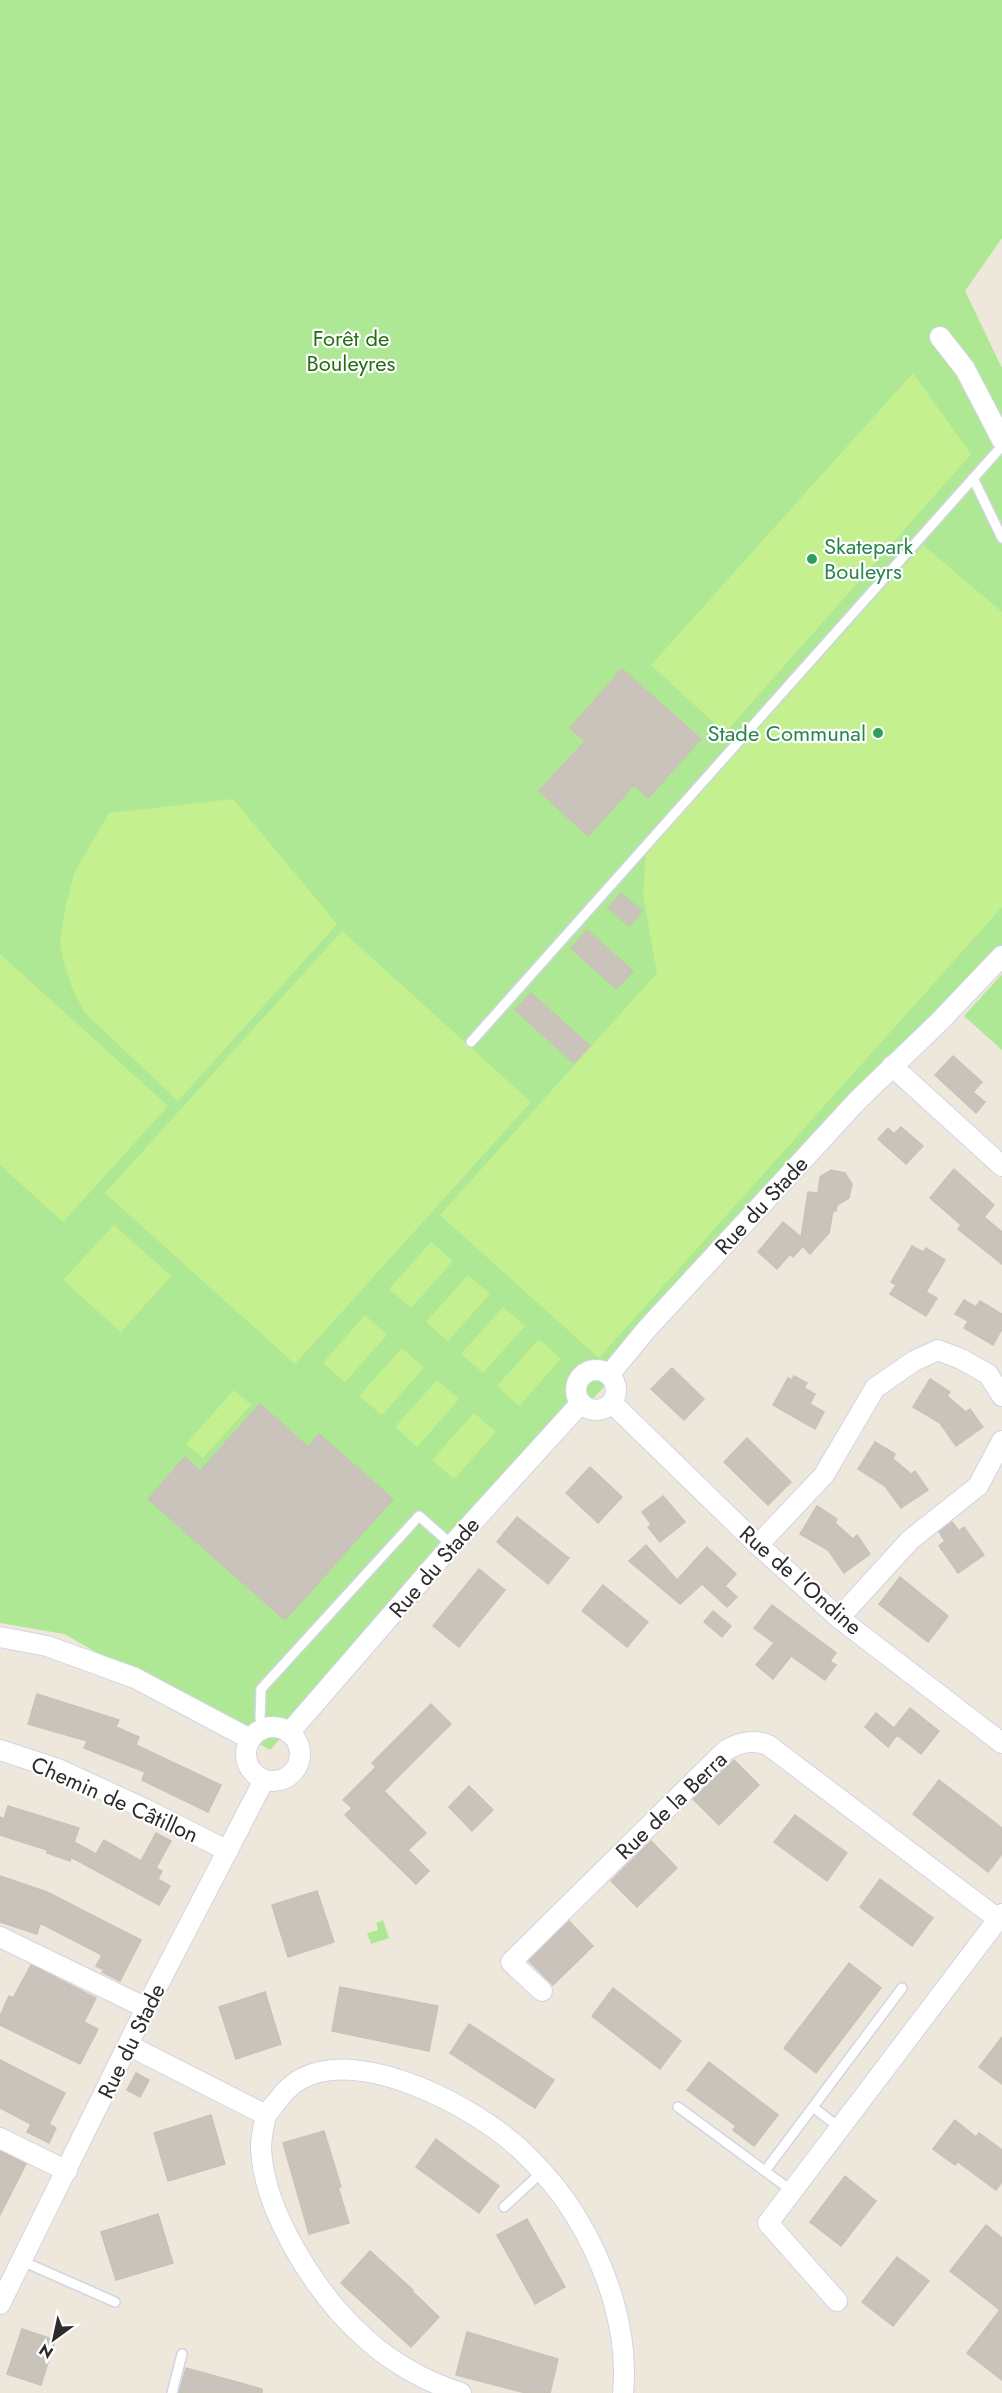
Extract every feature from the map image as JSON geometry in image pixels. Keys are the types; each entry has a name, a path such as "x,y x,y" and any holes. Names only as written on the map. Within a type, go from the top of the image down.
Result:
{"street":[{"path":"940,337 965,369 1002,440"},
{"name":"Rue du Stade","path":"609,1375 646,1330 858,1100 939,1022 1002,956"},
{"path":"892,1066 1002,1166"},
{"path":"758,1545 824,1474 875,1388 914,1361 938,1350 961,1359 988,1374 1002,1396"},
{"path":"594,1370 609,1375 617,1391 612,1403 600,1410 593,1410 581,1403 577,1388 584,1374 594,1370"},
{"name":"Rue du Stade","path":"289,1733 452,1545 581,1403"},
{"name":"Rue de l'Ondine","path":"612,1403 758,1545 839,1618 1002,1743"},
{"path":"839,1618 910,1540 978,1486 1002,1441"},
{"path":"0,1637 47,1646 135,1678 257,1734"},
{"path":"276,1727 289,1733 300,1749 300,1758 295,1770 282,1780 264,1780 250,1770 246,1749 257,1734 276,1727"},
{"name":"Rue de la Berra","path":"542,1991 511,1962 725,1751 746,1742 768,1745 1000,1917 768,2223 837,2301"},
{"name":"Chemin de Câtillon","path":"0,1750 58,1769 228,1851"},
{"name":"Rue du Stade","path":"0,2304 146,2008 264,1780"},
{"path":"0,1937 146,2008"},
{"path":"128,2045 266,2115"},
{"path":"461,2393 407,2369 366,2340 332,2303 303,2264 266,2185 261,2145 266,2115 281,2096 300,2080 323,2071 350,2070 387,2076 422,2088 459,2106 519,2148 542,2172 575,2215 602,2267 614,2303 621,2341 623,2393"},
{"path":"0,2138 67,2171"}],"lane":[{"path":"471,1042 1002,446"},
{"path":"973,478 1002,538"},
{"path":"257,1734 261,1689 419,1516 452,1545"},
{"path":"765,2171 902,1988"},
{"path":"678,2106 792,2191"},
{"path":"814,2108 840,2128"},
{"path":"504,2207 542,2172"},
{"path":"22,2261 115,2302"},
{"path":"172,2393 182,2354"}],"green space":[{"name":"Forêt de Bouleyres","path":"0,0 1002,0 1002,238 965,291 1002,368 1002,954 270,1750 64,1634 0,1623"},
{"name":"Skatepark Bouleyrs","path":"913,373 971,454 725,733 651,665"},
{"name":"Stade Communal","path":"923,545 1002,612 1002,907 599,1358 440,1215 657,973 643,894 646,853"},
{"path":"233,799 337,924 178,1101 85,1013 72,988 63,960 60,942 66,904 75,871 109,813"},
{"path":"342,931 531,1102 295,1364 105,1193"},
{"path":"0,954 168,1106 63,1222 0,1165"},
{"path":"1002,974 1002,1050 964,1016"},
{"path":"114,1225 171,1276 121,1332 63,1280"},
{"path":"431,1242 453,1261 411,1308 389,1289"},
{"path":"468,1275 490,1294 448,1341 426,1322"},
{"path":"503,1307 525,1326 483,1373 461,1354"},
{"path":"365,1315 387,1335 345,1382 323,1363"},
{"path":"539,1339 561,1359 519,1406 497,1386"},
{"path":"402,1348 424,1368 382,1415 359,1396"},
{"path":"437,1380 459,1399 417,1447 395,1427"},
{"path":"234,1390 251,1405 203,1458 186,1444"},
{"path":"474,1413 496,1432 454,1479 432,1460"},
{"path":"383,1920 389,1938 371,1944 367,1933 378,1930 376,1923"}],"building":[{"path":"622,669 701,739 648,798 634,785 588,836 539,791 585,741 570,728"},
{"path":"621,893 642,911 629,926 608,908"},
{"path":"587,930 633,971 616,989 571,948"},
{"path":"531,993 590,1046 574,1063 515,1010"},
{"path":"953,1056 982,1082 973,1092 985,1102 976,1113 935,1075"},
{"path":"901,1127 923,1146 906,1164 878,1139 888,1128 894,1134"},
{"path":"954,1169 994,1205 984,1217 1002,1232 1002,1264 958,1229 961,1225 930,1198"},
{"path":"831,1170 845,1173 852,1184 849,1198 837,1205 836,1211 833,1211 829,1233 810,1254 803,1246 793,1257 790,1254 777,1269 758,1252 783,1222 801,1237 808,1192 818,1193 820,1177"},
{"path":"912,1246 923,1252 926,1248 945,1260 926,1292 937,1298 926,1316 890,1294 896,1285 891,1282"},
{"path":"964,1300 976,1307 980,1301 1002,1314 1002,1329 993,1345 964,1328 968,1321 955,1314"},
{"path":"672,1368 704,1399 684,1420 651,1389"},
{"path":"794,1376 807,1383 804,1388 815,1394 810,1404 824,1412 815,1429 773,1405 788,1378 792,1380"},
{"path":"930,1379 950,1392 947,1396 966,1412 970,1409 983,1427 956,1446 940,1423 913,1407"},
{"path":"260,1404 308,1447 319,1434 393,1499 285,1620 148,1499 185,1457 200,1471"},
{"path":"747,1438 791,1482 768,1505 724,1462"},
{"path":"875,1442 895,1454 893,1459 911,1474 915,1471 928,1490 901,1508 885,1486 858,1469"},
{"path":"590,1467 622,1497 598,1523 566,1493"},
{"path":"663,1496 685,1522 660,1542 648,1527 651,1524 642,1512"},
{"path":"817,1506 837,1519 835,1523 853,1539 857,1535 870,1554 844,1573 828,1550 800,1534"},
{"path":"517,1517 569,1558 548,1584 497,1542"},
{"path":"952,1522 959,1531 964,1527 984,1555 958,1573 939,1546 945,1541 939,1532"},
{"path":"646,1545 677,1580 707,1547 736,1574 725,1586 737,1597 727,1607 702,1584 680,1604 629,1561"},
{"path":"479,1569 505,1590 459,1647 433,1626"},
{"path":"900,1577 948,1616 928,1642 879,1604"},
{"path":"603,1585 648,1622 627,1647 582,1611"},
{"path":"772,1605 836,1653 830,1661 836,1665 825,1680 791,1656 773,1679 756,1665 774,1643 754,1628"},
{"path":"713,1611 731,1626 722,1637 704,1622"},
{"path":"37,1694 119,1720 116,1727 139,1737 136,1745 221,1785 208,1812 142,1780 145,1772 84,1748 87,1741 28,1724"},
{"path":"431,1704 451,1724 384,1791 426,1833 408,1850 429,1871 416,1884 345,1815 352,1808 343,1800 376,1767 372,1763"},
{"path":"910,1708 939,1731 921,1754 897,1735 888,1747 865,1727 876,1713 894,1728"},
{"path":"734,1760 759,1785 719,1825 693,1799"},
{"path":"939,1780 1002,1828 1002,1854 988,1872 913,1814"},
{"path":"469,1786 493,1810 472,1831 449,1807"},
{"path":"8,1806 79,1828 74,1842 96,1854 104,1840 141,1861 156,1833 171,1841 156,1868 162,1871 158,1879 170,1886 159,1905 71,1857 70,1861 47,1853 47,1850 0,1835 0,1817 4,1819"},
{"path":"795,1815 847,1853 827,1881 774,1842"},
{"path":"651,1841 677,1868 637,1907 611,1881"},
{"path":"0,1876 47,1892 141,1940 120,1981 102,1972 104,1970 96,1966 102,1955 40,1923 37,1934 0,1922"},
{"path":"880,1879 933,1918 912,1946 860,1907"},
{"path":"317,1891 334,1942 288,1957 272,1905"},
{"path":"569,1921 593,1946 553,1985 529,1961"},
{"path":"849,1963 881,1988 816,2073 784,2048"},
{"path":"31,1965 96,1998 84,2022 98,2029 80,2064 0,2025 0,2016 9,1996 13,1998"},
{"path":"340,1987 438,2006 429,2051 332,2031"},
{"path":"613,1988 681,2041 660,2069 592,2016"},
{"path":"265,1992 281,2044 236,2059 219,2007"},
{"path":"469,2024 554,2080 535,2108 450,2053"},
{"path":"1002,2037 1002,2084 979,2067"},
{"path":"0,2060 65,2093 49,2124 56,2128 49,2143 27,2132 31,2124 0,2108"},
{"path":"709,2062 778,2115 754,2146 733,2130 736,2126 687,2090"},
{"path":"136,2073 149,2080 140,2097 127,2090"},
{"path":"211,2115 225,2164 168,2181 154,2133"},
{"path":"955,2120 976,2137 979,2133 1002,2150 1002,2182 996,2190 958,2162 955,2165 933,2149"},
{"path":"324,2131 349,2223 309,2234 283,2143"},
{"path":"436,2139 499,2186 479,2213 416,2167"},
{"path":"0,2151 26,2164 0,2215"},
{"path":"845,2176 876,2201 841,2246 810,2222"},
{"path":"158,2214 173,2263 116,2280 101,2232"},
{"path":"527,2219 565,2287 535,2304 497,2235"},
{"path":"986,2225 1002,2238 1002,2380 967,2353 1000,2310 950,2271"},
{"path":"370,2251 439,2317 411,2347 341,2283"},
{"path":"897,2257 929,2281 893,2326 862,2302"},
{"path":"22,2329 55,2340 41,2385 7,2374"},
{"path":"467,2332 558,2359 550,2393 526,2393 456,2375"},
{"path":"186,2368 262,2389 262,2393 179,2393"}],"place":[{"name":"Skatepark Bouleyrs","path":"812,559"},
{"name":"Stade Communal","path":"878,733"}]}
